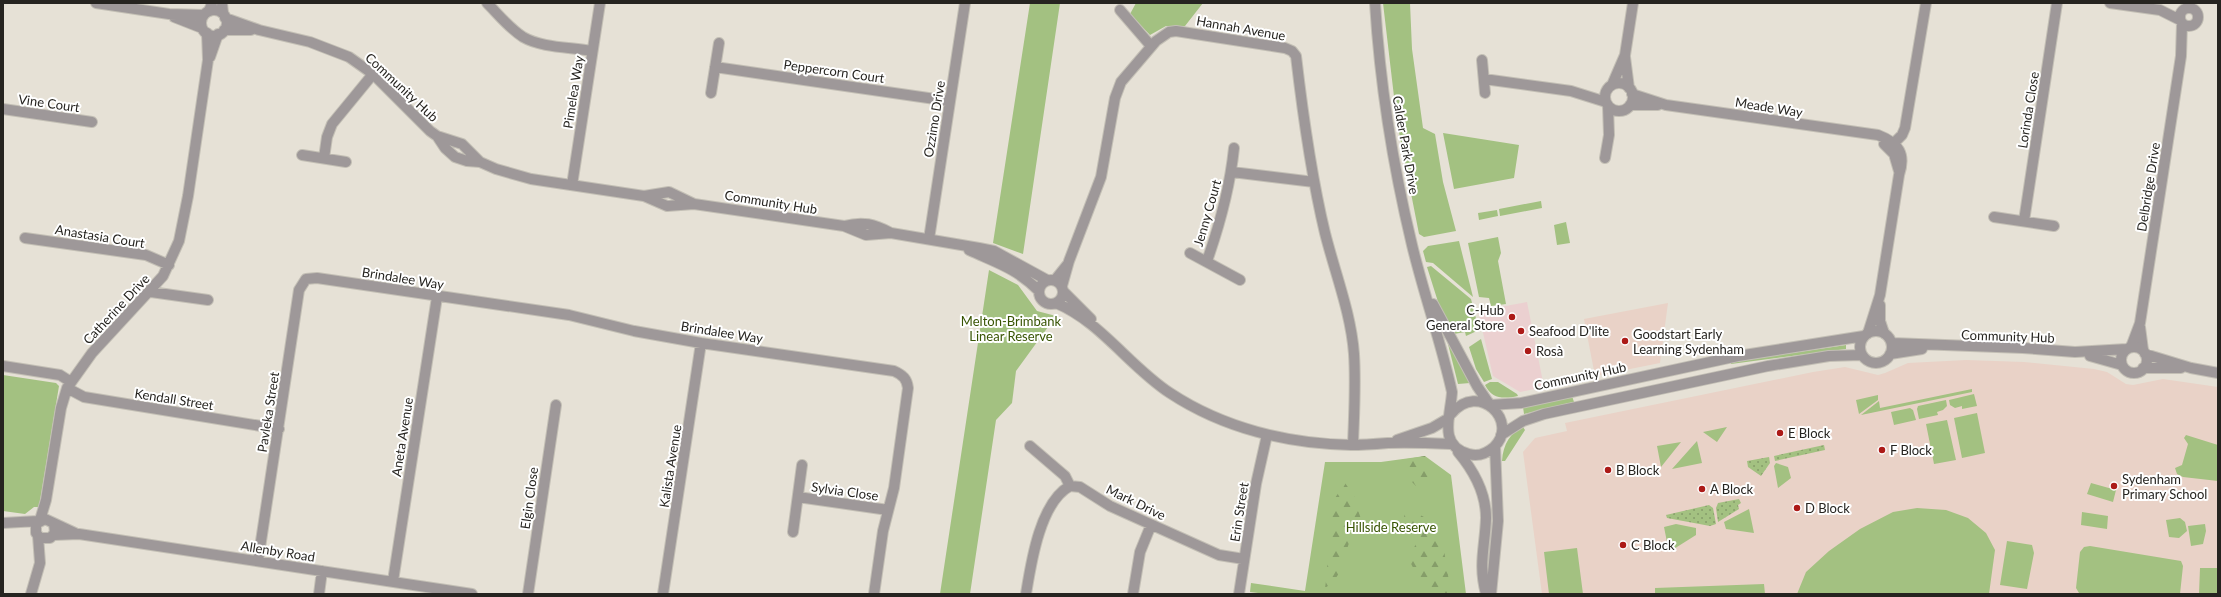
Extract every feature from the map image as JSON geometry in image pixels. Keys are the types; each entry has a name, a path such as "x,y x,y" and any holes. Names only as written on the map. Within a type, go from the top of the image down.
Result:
{"street":[{"path":"96,3 169,14 208,9 216,10 224,16"},
{"path":"169,14 204,31 221,32 224,16 222,3"},
{"path":"487,3 514,30 524,37 538,42 592,50"},
{"name":"Pimelea Way","path":"572,185 600,3"},
{"name":"Ozzimo Drive","path":"929,239 965,3"},
{"name":"Calder Park Drive","path":"1375,3 1379,54 1392,150 1412,243 1452,392 1450,416"},
{"path":"1605,158 1609,135 1607,104 1610,87 1625,55 1633,3"},
{"path":"1880,295 1866,335 1860,346 1861,355 1868,362 1874,364 1883,362 1890,354 1892,343 1884,333 1880,321 1880,295 1899,175 1898,164 1892,146 1902,134 1908,119 1926,3"},
{"name":"Lorinda Close","path":"2024,221 2057,3"},
{"path":"2110,3 2160,10 2186,7 2194,9 2198,8 2198,19 2194,25 2189,26 2160,10"},
{"path":"2181,21 2181,14 2186,7"},
{"path":"204,31 201,21 208,9"},
{"path":"1120,10 1151,46"},
{"name":"Community Hub","path":"224,16 259,30 310,42 349,57 373,74 436,136 445,148 455,157 467,161 480,162 496,169 531,179 644,196 667,206 694,204 844,226 866,235 892,234 956,243 994,251 1057,285 1077,303 1107,339"},
{"name":"Delbridge Drive","path":"2129,348 2140,323 2181,56 2181,21"},
{"name":"Delbridge Drive","path":"2181,56 2194,25"},
{"name":"Community Hub","path":"221,32 259,30"},
{"name":"Catherine Drive","path":"39,521 46,500 57,425 69,385 92,352 151,292 170,265 179,241 188,196 208,60 204,31"},
{"name":"Hannah Avenue","path":"1057,285 1069,261 1101,177 1115,98 1121,82 1151,46 1169,32 1176,31 1285,48 1292,51 1296,56 1314,182 1325,233 1349,324 1354,354 1357,445"},
{"name":"Catherine Drive","path":"208,60 221,32"},
{"path":"711,93 718,43"},
{"path":"1609,135 1627,108 1630,91 1625,55"},
{"path":"1482,60 1485,93"},
{"name":"Peppercorn Court","path":"715,67 949,101"},
{"path":"324,158 327,137 332,124 373,74"},
{"path":"1484,79 1571,91 1607,104 1615,110 1627,108"},
{"path":"1571,91 1610,87 1621,83 1630,91"},
{"name":"Meade Way","path":"1630,91 1666,105 1868,135 1892,146"},
{"name":"Meade Way","path":"1627,108 1666,105"},
{"name":"Vine Court","path":"3,109 92,122"},
{"name":"Jenny Court","path":"1207,262 1218,231 1232,172 1234,148"},
{"path":"302,155 346,162"},
{"name":"Jenny Court","path":"1232,172 1304,182 1314,182"},
{"path":"1994,217 2054,226"},
{"name":"Anastasia Court","path":"25,238 146,255 170,265"},
{"name":"Community Hub","path":"956,243 1024,276 1039,291"},
{"name":"Jenny Court","path":"1190,253 1240,280"},
{"name":"Brindalee Way","path":"317,278 437,297 569,315 634,331 702,343 894,371 901,374 907,382 908,388 894,488 883,531 874,594"},
{"name":"Pavleka Street","path":"258,561 300,290 306,280 317,278"},
{"path":"1041,284 1057,285 1061,299 1056,303 1045,303 1040,298 1039,291 1041,284"},
{"name":"Calder Park Drive","path":"1424,288 1477,386 1490,405"},
{"path":"151,292 208,300"},
{"name":"Aneta Avenue","path":"392,581 437,297"},
{"name":"Community Hub","path":"1056,303 1082,318 1107,339 1141,372 1170,393 1204,413 1267,435 1324,444 1357,445 1389,443 1453,446"},
{"name":"Delbridge Drive","path":"2140,323 2144,352"},
{"path":"1866,335 1873,331 1884,333"},
{"name":"Community Hub","path":"1490,405 1521,403 1590,387 1765,351 1866,335"},
{"name":"Kalista Avenue","path":"663,594 702,343"},
{"name":"Community Hub","path":"1892,343 2023,348 2074,352 2129,348"},
{"name":"Community Hub","path":"1890,354 1940,346"},
{"path":"2191,368 2143,368 2132,372 2122,366 2122,355 2129,348 2191,368 2218,373"},
{"name":"Community Hub","path":"2074,352 2107,360 2122,366"},
{"path":"2143,368 2146,361 2144,352"},
{"path":"1453,446 1462,453 1475,455 1488,452 1495,446 1501,435 1532,417 1796,361 1829,356 1861,355"},
{"name":"Kendall Street","path":"3,366 60,375 69,385 84,397 279,429"},
{"path":"1680,368 1684,384"},
{"path":"1590,387 1593,403"},
{"path":"1486,594 1481,565 1486,517 1483,501 1472,469 1453,446 1447,431 1450,416 1464,402 1473,400 1490,405 1500,418 1501,435"},
{"name":"Elgin Close","path":"528,594 556,405"},
{"name":"Community Hub","path":"1389,443 1432,428 1450,416"},
{"name":"Erin Street","path":"1239,594 1256,484 1267,435"},
{"path":"1026,594 1038,535 1052,507 1063,491 1070,486 1065,476 1030,446"},
{"path":"1491,594 1498,521 1495,446"},
{"name":"Sylvia Close","path":"793,532 802,465"},
{"name":"Mark Drive","path":"1070,486 1080,487 1110,506 1219,555 1244,559"},
{"name":"Sylvia Close","path":"798,498 888,510"},
{"name":"Catherine Drive","path":"46,500 53,522"},
{"path":"6,523 39,521 46,519 53,522 56,530 40,564 31,594"},
{"path":"39,521 35,527 40,564"},
{"name":"Allenby Road","path":"53,522 79,534"},
{"path":"6,523 37,535 43,539 52,537"},
{"path":"1133,594 1140,552 1151,525"},
{"name":"Allenby Road","path":"52,537 79,534 392,581 448,592 472,594"},
{"path":"319,594 322,571"}],"shaded area":[{"path":"1527,302 1544,387 1520,392 1493,376 1478,311"},
{"name":"Goodstart Early Learning Sydenham","path":"1668,303 1660,363 1595,376 1584,319"},
{"path":"1966,360 2024,362 2094,369 2107,372 2126,384 2133,385 2163,379 2218,387 2218,594 1542,594 1523,452 1535,438 1567,431 1565,423 1813,372 1845,367 1878,375 1908,363"}],"green space":[{"path":"1030,3 1060,3 1023,254 993,243"},
{"path":"1136,3 1203,3 1185,26 1166,26 1150,35 1130,14"},
{"path":"1383,3 1410,3 1412,49 1423,128 1435,134 1443,182 1456,231 1424,237 1419,234 1397,122"},
{"path":"1443,133 1519,145 1514,178 1454,189"},
{"path":"1541,201 1542,208 1500,216 1499,209"},
{"path":"1497,210 1498,216 1479,220 1478,213"},
{"path":"1566,222 1570,243 1557,245 1554,225"},
{"path":"1498,237 1501,253 1498,261 1506,304 1491,306 1489,298 1479,297 1468,243"},
{"path":"1459,241 1473,297 1433,263 1426,262 1423,251 1428,246"},
{"path":"1431,266 1471,299 1479,330 1466,336 1465,332 1454,334 1439,305 1427,267"},
{"name":"Melton-Brimbank Linear Reserve","path":"989,270 1018,285 1037,311 1056,316 1016,371 1012,403 996,420 970,594 940,594"},
{"path":"1446,336 1470,383 1458,384"},
{"path":"1481,339 1492,379 1484,382 1476,369 1469,347"},
{"path":"1846,345 1846,349 1731,364 1731,362"},
{"path":"3,375 56,383 59,386 39,507 34,507 25,514 3,511"},
{"path":"1490,382 1498,382 1518,396 1508,398 1498,397 1491,393 1485,385"},
{"path":"1972,389 1972,392 1861,415 1879,401 1880,408"},
{"path":"1974,394 1977,406 1962,409 1962,406 1955,408 1950,405 1949,400"},
{"path":"1878,395 1878,400 1859,414 1856,400"},
{"path":"1572,396 1574,402 1524,414 1523,407"},
{"path":"1946,400 1947,406 1943,410 1937,412 1938,415 1919,419 1917,409 1918,406"},
{"path":"1910,408 1913,410 1916,420 1894,425 1891,412"},
{"path":"1977,413 1985,453 1962,458 1954,418"},
{"path":"1947,420 1956,460 1934,464 1926,424"},
{"path":"1523,427 1525,430 1505,461 1502,461 1504,449 1511,435"},
{"path":"1727,427 1717,442 1703,432"},
{"path":"2186,435 2218,445 2218,481 2183,477 2177,474 2175,468 2182,465 2188,444 2184,438"},
{"path":"1697,441 1702,463 1672,469"},
{"path":"1681,442 1661,467 1657,446"},
{"path":"1824,445 1825,450 1775,461 1774,456"},
{"name":"Hillside Reserve","path":"1425,456 1451,475 1466,594 1266,594 1250,592 1251,583 1305,591 1325,462 1381,462"},
{"path":"1425,456 1432,480 1416,486 1411,481 1414,477 1402,468 1401,460"},
{"path":"1769,457 1770,463 1761,476 1748,467 1747,461"},
{"path":"1776,463 1788,467 1791,478 1778,488 1774,466"},
{"path":"1345,483 1357,500 1358,505 1328,526 1335,498"},
{"path":"2091,483 2116,490 2113,502 2087,494"},
{"path":"1739,499 1741,503 1738,505 1739,509 1718,522 1716,508 1718,503"},
{"path":"1709,505 1713,508 1716,524 1710,526 1667,518 1666,515"},
{"path":"1407,507 1434,523 1441,531 1451,594 1435,594 1413,567 1408,555 1415,546 1416,540 1412,531 1405,522 1404,518"},
{"path":"1917,508 1946,510 1968,518 1986,533 1995,550 1989,594 1797,594 1806,572 1829,551 1860,529 1893,512"},
{"path":"1749,509 1754,533 1726,529 1724,522"},
{"path":"1358,510 1362,522 1350,539 1338,574 1333,582 1325,588 1331,539 1342,521"},
{"path":"2082,512 2108,516 2107,529 2081,525"},
{"path":"2180,518 2185,522 2187,531 2179,538 2169,537 2166,520"},
{"path":"1676,524 1696,528 1696,535 1669,552 1664,527"},
{"path":"2205,524 2206,531 2203,544 2191,546 2188,526"},
{"path":"2007,541 2032,545 2034,553 2027,589 2000,585"},
{"path":"2090,546 2181,561 2183,566 2180,594 2079,593 2076,588 2080,552 2084,547"},
{"path":"1577,548 1583,594 1549,594 1544,552"},
{"path":"2200,568 2218,568 2218,594 2199,594"},
{"path":"1764,584 1765,594 1655,594 1655,588"}],"place":[{"name":"C-Hub General Store","path":"1512,317"},
{"name":"Seafood D'lite","path":"1521,331"},
{"name":"Goodstart Early Learning Sydenham","path":"1625,341"},
{"name":"Rosà","path":"1528,351"},
{"name":"E Block","path":"1780,433"},
{"name":"F Block","path":"1882,450"},
{"name":"B Block","path":"1608,470"},
{"name":"Sydenham Primary School","path":"2114,486"},
{"name":"A Block","path":"1702,489"},
{"name":"D Block","path":"1797,508"},
{"name":"C Block","path":"1623,545"}]}
